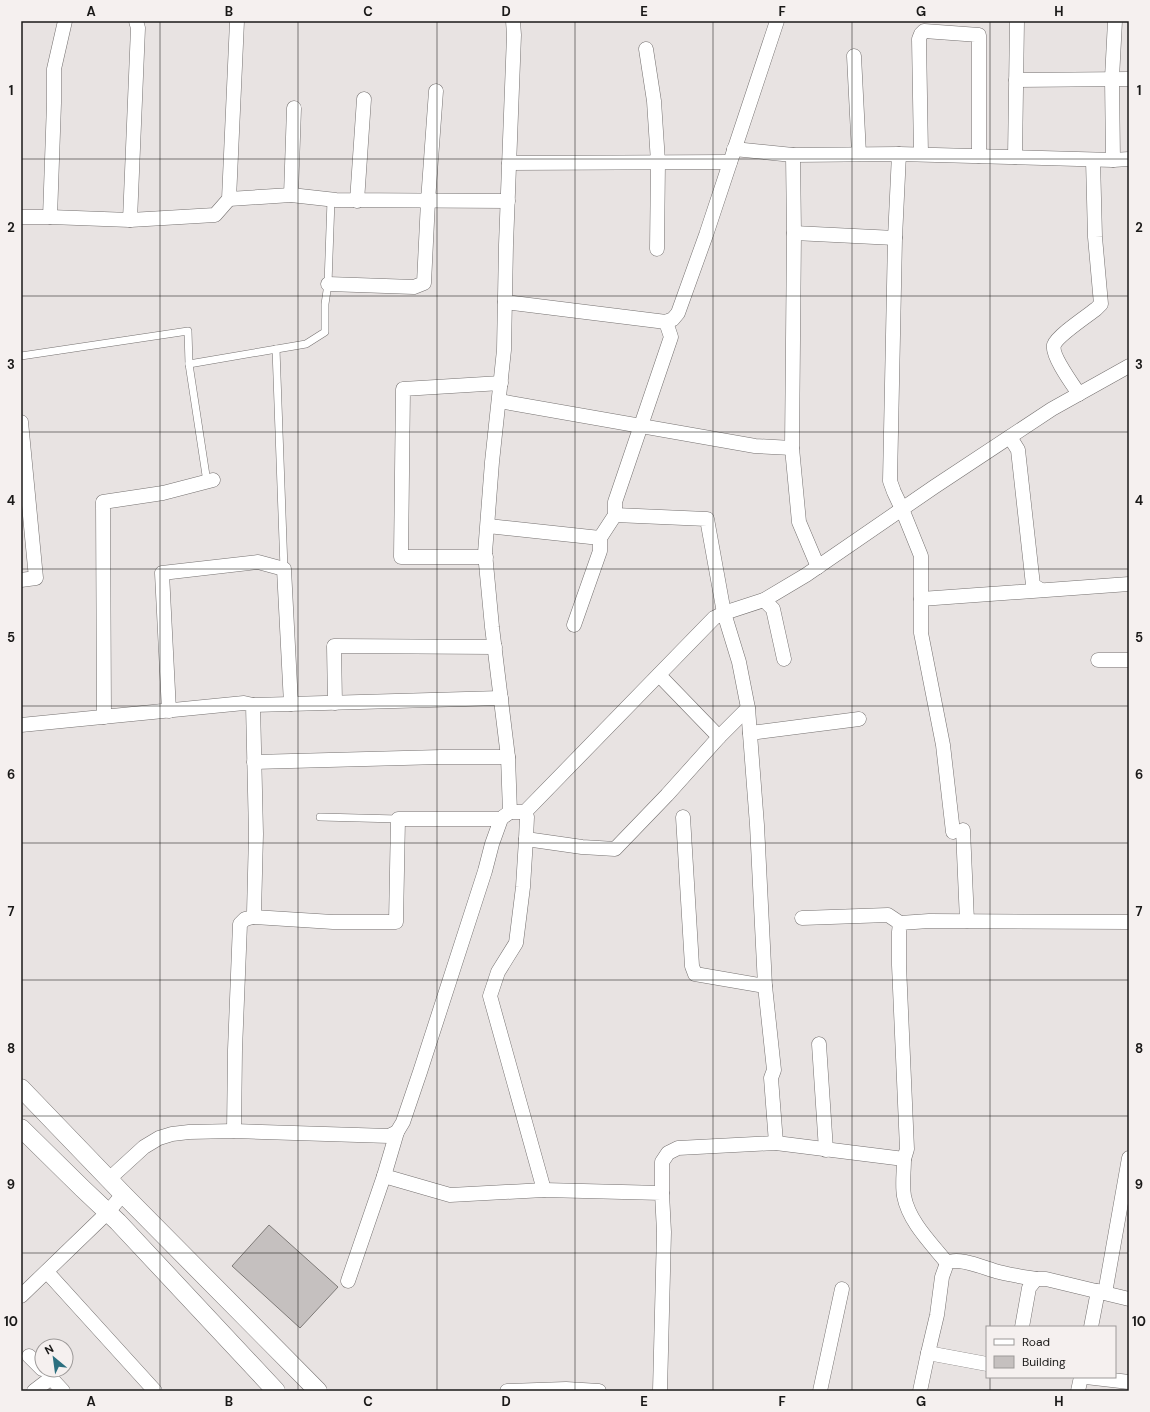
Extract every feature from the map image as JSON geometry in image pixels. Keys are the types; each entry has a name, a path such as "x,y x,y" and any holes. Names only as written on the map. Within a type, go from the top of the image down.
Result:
{"street":[{"path":"50,216 54,68 65,21"},
{"path":"130,220 138,28 136,21"},
{"path":"21,218 50,216 130,220 215,215 229,199 237,21"},
{"path":"348,1281 384,1176 397,1132 403,1122 420,1072 485,871 492,844 505,816 508,757 486,557 492,462 504,350 514,36 513,21"},
{"path":"505,302 666,322 673,319 678,313 777,21"},
{"path":"1016,157 1017,21"},
{"path":"1113,160 1112,78 1115,21"},
{"path":"921,154 919,39 924,31 979,35 979,156"},
{"path":"646,49 654,101 658,162 657,249"},
{"path":"854,56 859,154"},
{"path":"1016,80 1129,79"},
{"path":"328,284 414,287 424,282 436,91"},
{"path":"357,201 364,99"},
{"path":"292,195 294,108"},
{"path":"509,163 658,162 732,155 859,154 921,154 1092,160 1129,159"},
{"path":"899,154 895,238 890,480 921,556 921,633 958,831 967,921"},
{"path":"793,155 794,233 792,448 799,522 818,567"},
{"path":"1079,394 1054,354 1054,346 1058,339 1101,304 1095,237 1092,160"},
{"path":"229,199 292,195 331,200 357,201 508,200"},
{"path":"794,233 895,238"},
{"path":"574,625 600,551 600,538 615,515 615,502 671,337 666,322"},
{"path":"234,1131 235,1050 240,924 246,919 253,917 333,922 396,922 398,819 505,816 524,812 714,618 724,613 764,600 818,567 1052,409 1129,366"},
{"path":"486,557 401,557 403,389 501,383"},
{"path":"499,401 756,446 792,448"},
{"path":"21,422 36,578 21,580"},
{"path":"1010,437 1018,450 1033,584 1041,590"},
{"path":"104,717 103,502 163,493 210,481"},
{"path":"615,515 707,519 724,613 739,662 748,708 757,824 765,986 774,1070 771,1078 776,1143"},
{"path":"488,526 600,538"},
{"path":"169,711 162,573 258,562 284,569 291,704"},
{"path":"921,599 1129,584"},
{"path":"764,600 773,609 784,659"},
{"path":"335,703 334,646 495,647"},
{"path":"1098,660 1129,660"},
{"path":"659,675 719,737"},
{"path":"21,725 244,703 253,705 501,698"},
{"path":"253,705 256,834 253,917"},
{"path":"526,839 582,847 614,849 667,795 719,737 748,708"},
{"path":"750,733 859,719"},
{"path":"254,762 441,757 508,757"},
{"path":"524,812 527,817 526,839 523,887 516,943 498,972 490,996 544,1190"},
{"path":"683,817 692,966 695,974 765,986"},
{"path":"802,918 888,915 900,923 929,920 1129,922"},
{"path":"900,923 899,965 908,1149 904,1159 904,1195 910,1215 947,1263"},
{"path":"819,1044 826,1150"},
{"path":"21,1088 123,1194 318,1391"},
{"path":"21,1128 108,1212 276,1391"},
{"path":"109,1179 139,1152 159,1138 172,1134 234,1131 389,1136 397,1132"},
{"path":"660,1391 664,1232 662,1162 668,1153 678,1148 776,1143 904,1159"},
{"path":"1091,1326 1123,1222 1129,1163"},
{"path":"384,1176 450,1195 544,1190 662,1193"},
{"path":"21,1296 48,1272 108,1212 123,1194"},
{"path":"947,1263 951,1261 965,1262 998,1272 1036,1279 1046,1279 1129,1299"},
{"path":"920,1391 937,1315 942,1277 947,1263"},
{"path":"48,1272 155,1391"},
{"path":"1022,1326 1029,1288 1036,1279"},
{"path":"820,1391 842,1289"},
{"path":"928,1353 986,1364"},
{"path":"29,1356 34,1361"},
{"path":"34,1391 42,1378"},
{"path":"51,1378 63,1391"},
{"path":"1078,1391 1081,1378"},
{"path":"1095,1378 1129,1382"},
{"path":"507,1391 599,1391"}],"lane":[{"path":"189,364 306,344 325,332 325,304 328,284 331,200"},
{"path":"21,356 188,331 189,364 210,481"},
{"path":"276,349 284,569"},
{"path":"320,817 398,819"}],"building":[{"path":"269,1225 338,1287 300,1328 232,1266"}]}
